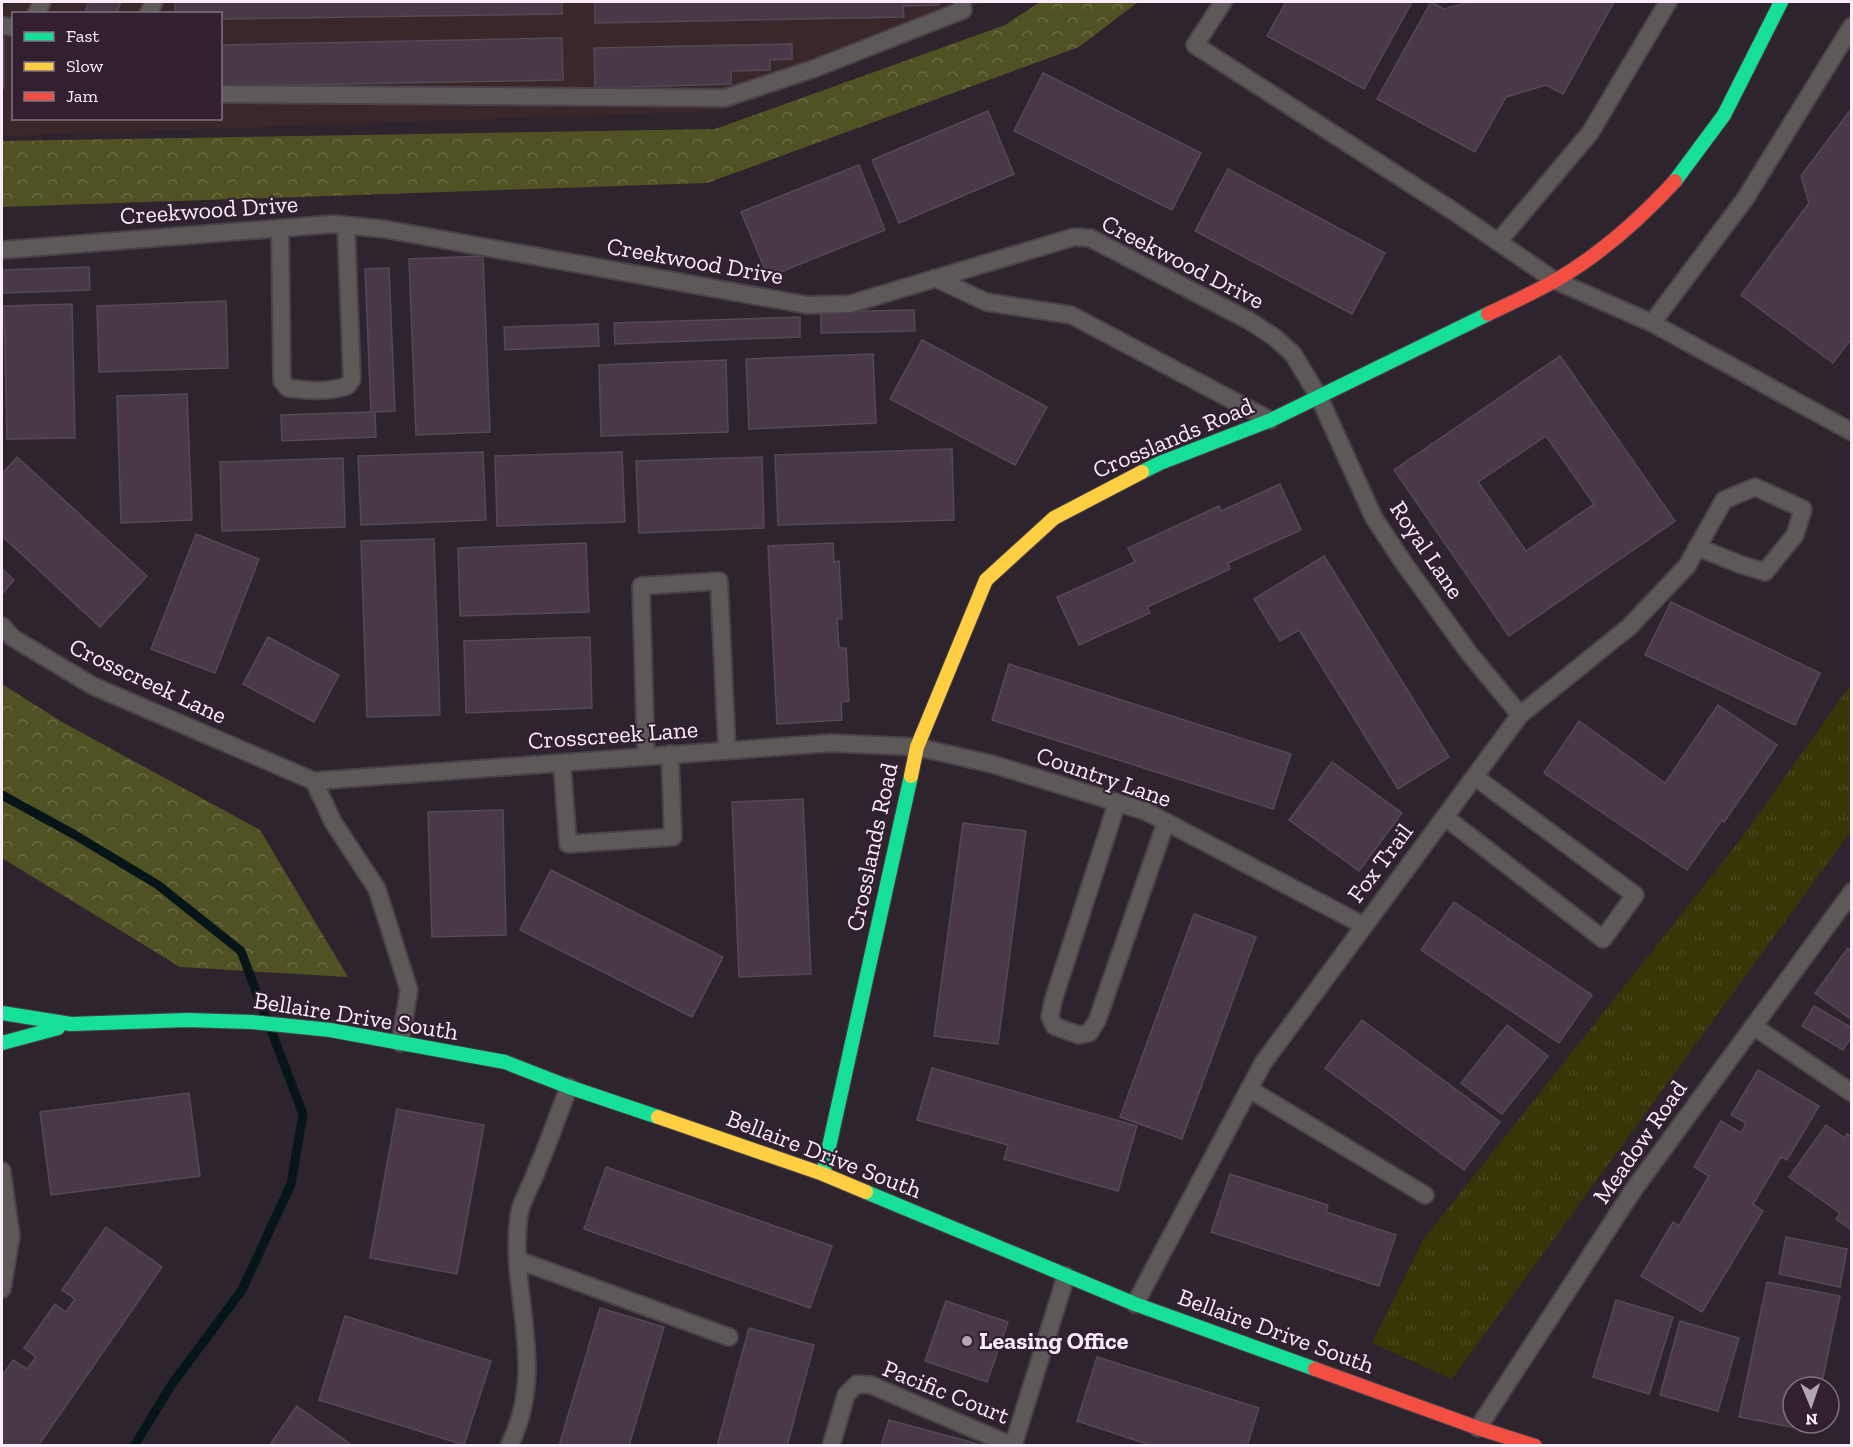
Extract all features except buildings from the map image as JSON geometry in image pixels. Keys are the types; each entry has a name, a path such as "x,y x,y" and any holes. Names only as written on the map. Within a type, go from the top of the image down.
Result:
{"street":[{"name":"Crosslands Road","path":"824,1174 916,747 986,580 1054,518 1160,463 1271,420 1434,342 1554,280 1608,243 1653,205 1685,168 1724,115 1781,2"},
{"name":"Bellaire Drive South","path":"2,1013 71,1024 187,1020 252,1022 330,1030 506,1062 569,1087 824,1174 1135,1304 1478,1428 1535,1446"},
{"name":"Bellaire Drive South","path":"2,1043 71,1024"}],"lane":[{"path":"222,94 724,98 813,69 963,10 962,2"},
{"path":"1223,2 1195,45 1554,280 1652,322 1851,432"},
{"path":"1498,242 1590,133 1668,2"},
{"path":"1652,322 1745,199 1851,26"},
{"name":"Creekwood Drive","path":"2,250 333,224 384,230 807,305 850,304 1074,237 1090,238 1248,320 1274,337 1293,354 1319,397"},
{"path":"280,229 282,381 288,388 311,391 335,390 347,387 352,379 346,226"},
{"path":"935,278 986,302 1071,315 1271,420"},
{"name":"Royal Lane","path":"1319,397 1374,518 1469,653 1520,715"},
{"name":"Fox Trail","path":"1135,1304 1263,1063 1520,715 1629,627 1686,566 1724,500 1755,487 1803,509 1795,535 1765,572 1697,547"},
{"path":"646,756 640,586 719,581 727,750"},
{"name":"Crosscreek Lane","path":"2,626 13,638 93,686 314,781 831,742 916,747"},
{"name":"Country Lane","path":"916,747 992,765 1145,811 1363,925"},
{"path":"562,763 568,844 673,837 670,754"},
{"path":"1445,817 1603,939 1635,895 1475,777"},
{"path":"314,781 333,822 377,888 409,990 400,1043"},
{"path":"1117,803 1053,1001 1050,1017 1054,1026 1079,1035 1089,1033 1097,1021 1166,822"},
{"name":"Meadow Road","path":"1478,1428 1634,1188 1851,892"},
{"path":"1753,1026 1851,1093"},
{"path":"509,1446 526,1393 527,1337 518,1260 519,1213 569,1087"},
{"path":"1249,1089 1425,1195"},
{"path":"2,1171 11,1236 2,1289"},
{"path":"518,1260 729,1337"},
{"path":"1013,1445 1066,1276"},
{"name":"Pacific Court","path":"831,1446 846,1395 857,1384 871,1385 1013,1445"}],"shaded area":[{"path":"2,2 983,2 879,53 718,111 2,136"}],"green space":[{"path":"1040,2 1138,2 1079,47 707,183 2,207 2,141 715,129 1005,25"},
{"path":"2,684 62,722 260,830 348,977 180,967 2,858"},
{"path":"1851,684 1851,831 1452,1379 1372,1343 1423,1240 1741,839"}],"waterway":[{"path":"2,795 75,835 158,885 241,951 266,1018"},
{"path":"134,1446 172,1384 242,1290 291,1184 303,1114 271,1030"}],"traffic: fast":[{"path":"1675,181 1724,115 1781,2"},
{"path":"1142,472 1271,420 1488,314"},
{"path":"823,1174 911,776"},
{"path":"2,1013 71,1024 187,1020 252,1022 330,1030 505,1062 569,1087 658,1117"},
{"path":"2,1043 58,1028"},
{"path":"866,1192 1135,1304 1315,1369"}],"traffic: slow":[{"path":"911,776 917,747 986,580 1054,518 1142,472"},
{"path":"658,1117 823,1174 866,1192"}],"traffic: jam":[{"path":"1488,314 1574,269 1635,221 1675,181"},
{"path":"1315,1369 1478,1428 1535,1446"}],"place":[{"name":"Leasing Office","path":"967,1341"}]}
